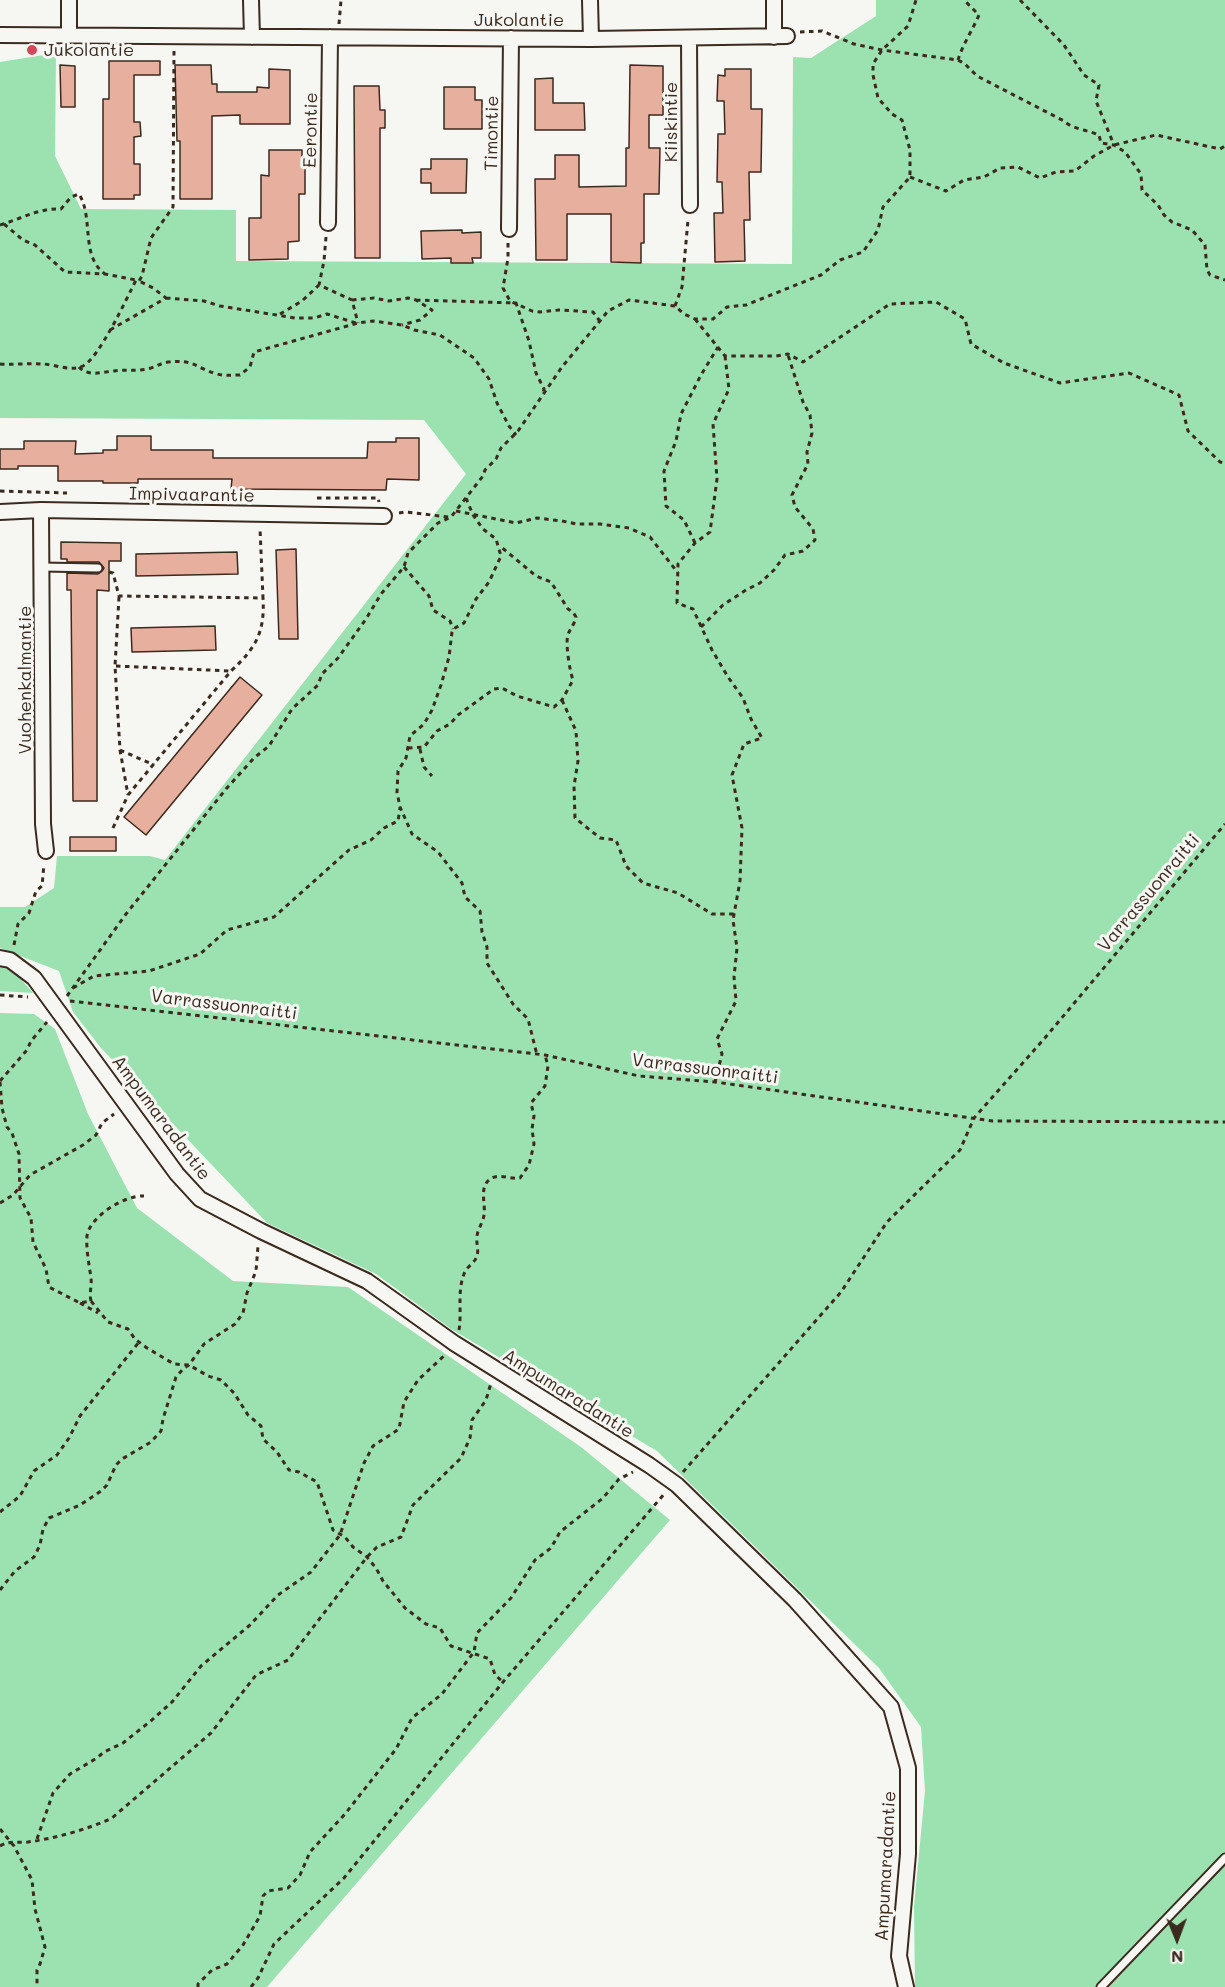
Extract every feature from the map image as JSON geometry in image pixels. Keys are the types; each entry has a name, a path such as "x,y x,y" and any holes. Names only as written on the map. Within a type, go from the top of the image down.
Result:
{"street":[{"path":"69,0 69,35"},
{"path":"251,0 252,37"},
{"path":"590,0 591,39"},
{"path":"774,0 778,34"},
{"name":"Jukolantie","path":"0,35 591,39 778,34"},
{"name":"Eerontie","path":"328,223 330,37"},
{"name":"Timontie","path":"509,229 511,38"},
{"name":"Kiiskintie","path":"688,38 690,205"},
{"name":"Impivaarantie","path":"0,512 41,510 384,516"},
{"name":"Vuohenkalmantie","path":"41,510 43,824 46,851"},
{"name":"Ampumaradantie","path":"5,959 34,978 57,1003 177,1174 200,1199 261,1231 368,1281 494,1370 674,1482 795,1600 891,1707 908,1768 908,1854 899,1956 906,1987"}],"lane":[{"path":"42,567 98,568"},
{"path":"1101,1987 1225,1858"}],"path":[{"path":"339,26 341,0"},
{"path":"694,319 713,320 727,307 746,305 797,285 821,275 840,260 863,252 878,230 883,207 910,177 910,150 904,124 898,116 886,109 876,94 873,64 882,50 908,26 916,0"},
{"path":"958,60 960,51 970,36 979,15 964,0"},
{"path":"1020,0 1064,45 1084,75 1099,85 1096,101 1114,145"},
{"path":"778,34 822,32 854,44 882,50 958,60 966,64 977,76 1064,121 1069,126 1089,130 1098,135 1101,142 1114,145 1125,152 1140,174 1142,190 1172,222 1192,230 1205,245 1207,270 1210,275 1225,280"},
{"path":"0,364 80,367 94,355 137,280 151,238 173,207 174,36"},
{"path":"910,177 946,191 964,180 984,177 1000,168 1018,167 1040,178 1056,172 1075,171 1094,156 1114,145 1156,135 1220,149 1225,146"},
{"path":"2,225 30,216 38,210 61,208 72,197 79,194 86,212 91,252 98,268 105,274"},
{"path":"675,306 682,286 690,205"},
{"path":"278,315 302,301 319,285 328,223"},
{"path":"2,225 23,240 35,245 65,272 105,274 137,280 166,298"},
{"path":"509,229 508,258 502,288 508,299 531,311 593,312 599,320"},
{"path":"319,285 352,300 374,298 389,301 408,298 516,303"},
{"path":"108,332 117,324 166,298 204,301 220,306 278,315 314,318 327,314 358,323"},
{"path":"352,300 358,323"},
{"path":"402,325 420,320 432,310 416,300"},
{"path":"100,1313 49,1287 46,1269 33,1242 31,1218 20,1198 19,1154 5,1117 0,1098 2,1088 0,1082 27,1050 57,1003 88,969 126,914 226,789 254,758 269,746 292,709 318,685 322,675 338,658 381,594 404,567 408,553 438,523 451,517 456,511 483,476 485,470 496,459 501,448 516,435 599,320 608,311 629,300 675,306 694,319 725,356 729,389 713,424 717,479 710,532 695,543 678,564 677,603 693,609 728,677 743,698 762,738 744,744 732,776 742,828 740,881 734,920 737,948 734,977 736,1001 717,1039 722,1054 715,1082"},
{"path":"725,356 788,354 803,362 890,304 936,302 965,319 971,344 1004,363 1060,383 1130,373 1179,395 1188,431 1221,462 1225,463"},
{"path":"516,303 529,341 536,373 544,389 543,396"},
{"path":"80,367 84,371 101,374 115,370 126,372 151,368 161,363 187,362 197,364 215,374 240,375 250,367 254,352 358,323 373,321 402,325 440,335 474,358 489,379 497,404 516,435"},
{"path":"695,543 684,520 666,506 664,471 676,441 681,414 718,347"},
{"path":"701,627 723,605 760,583 785,555 803,551 815,540 813,530 795,507 792,495 808,464 807,452 812,433 810,415 803,402 788,354"},
{"path":"453,629 464,623 476,599 491,579 501,560 496,539 483,529 473,515 466,498"},
{"path":"456,511 516,523 537,518 629,528 650,537 678,573"},
{"path":"384,516 405,512 451,517"},
{"path":"113,828 128,795 241,662 260,635 264,619 259,514"},
{"path":"408,748 420,749 437,731 450,724 458,715 494,689 502,688 517,696 554,707 562,700 573,680 568,667 566,637 575,624 576,617 568,609 562,596 551,582 536,576 498,545"},
{"path":"404,567 429,596 433,610 450,621 453,629 449,657 432,710 424,724 412,733 406,758 398,771 397,792 400,807 412,834 438,852 462,883 465,897 480,911 482,932 487,947 487,963 513,1004 528,1019 537,1055"},
{"path":"98,568 113,573 120,596 115,666 120,750 128,795"},
{"path":"120,596 263,598"},
{"path":"115,666 231,671"},
{"path":"562,700 576,731 578,761 574,786 575,818 600,838 616,840 626,866 643,883 678,893 712,914 735,914"},
{"path":"420,749 424,767 432,776"},
{"path":"120,750 154,765"},
{"path":"71,989 94,976 149,971 200,954 227,930 274,917 349,850 371,840 384,828 398,821 400,807"},
{"name":"Varrassuonraitti","path":"0,995 545,1055 639,1076 715,1082 974,1118 1044,1039 1225,824"},
{"path":"5,959 18,924 29,913 36,891 42,886 46,851"},
{"path":"37,1839 57,1787 70,1774 104,1752 123,1743 160,1713 172,1702 201,1666 250,1625 278,1595 311,1572 340,1535 364,1463 373,1446 399,1430 404,1402 418,1380 444,1358 460,1329 459,1301 464,1274 478,1252 477,1234 484,1217 485,1205 483,1190 487,1180 492,1178 507,1176 514,1179 520,1178 529,1165 534,1141 532,1129 534,1116 531,1103 545,1086 548,1066 545,1055"},
{"path":"0,1203 13,1195 30,1175 83,1145 96,1135 102,1123 126,1103"},
{"path":"251,1987 258,1978 274,1944 344,1878 503,1682 841,1292 886,1222 960,1150 974,1118 993,1121 1225,1122"},
{"path":"144,1196 135,1196 114,1204 98,1217 87,1234 91,1301 112,1324 128,1329 139,1342 174,1364 189,1365 208,1376 221,1380 230,1388 248,1414 261,1426 264,1441 277,1452 289,1470 314,1479 321,1490 321,1497 331,1526 367,1557 405,1608 426,1624 440,1628 451,1646 490,1659 495,1675 503,1682"},
{"path":"0,1590 15,1572 34,1557 49,1518 80,1505 101,1491 122,1459 157,1437 161,1431 176,1377 189,1365 204,1344 235,1324 243,1313 247,1293 256,1271 261,1231"},
{"path":"80,1303 91,1301"},
{"path":"0,1512 20,1496 34,1471 57,1455 80,1416 139,1342"},
{"path":"174,1364 176,1377"},
{"path":"0,1846 10,1840 28,1842 92,1827 112,1818 211,1733 256,1675 288,1660 367,1557 377,1547 401,1537 413,1504 461,1458 470,1438 472,1420 486,1400 494,1370"},
{"path":"198,1987 198,1984 212,1970 227,1964 243,1945 260,1916 263,1896 268,1891 288,1888 300,1875 310,1852 345,1814 396,1749 412,1718 442,1694 474,1652 477,1633 511,1598 535,1560 551,1548 560,1532 603,1498 619,1479 649,1465"},
{"path":"0,1829 10,1840 32,1880 34,1909 44,1942 37,1970 37,1987"}],"green space":[{"path":"876,0 1225,0 1225,1987 915,1987 914,1906 925,1791 921,1727 879,1668 657,1451 451,1329 376,1274 267,1223 101,1048 73,1012 59,971 0,948 0,907 25,907 54,888 57,856 150,856 165,860 466,474 424,420 0,418 0,62 56,53 55,156 81,209 236,210 236,261 792,264 793,57 811,58 876,16"},
{"path":"0,964 10,967 33,993 0,991"},
{"path":"0,1013 34,1014 55,1029 88,1114 137,1208 233,1281 348,1287 581,1447 670,1520 267,1987 0,1987"}],"building":[{"path":"109,61 160,61 160,75 134,75 134,122 140,122 141,136 134,137 134,164 140,164 140,195 134,195 134,199 103,199 103,99 109,99"},
{"path":"60,65 75,66 75,107 61,107"},
{"path":"175,65 211,65 212,84 217,84 217,92 257,92 257,87 269,88 269,69 290,70 290,124 240,124 240,115 212,116 212,199 180,199 180,141 177,141"},
{"path":"630,65 663,66 663,115 649,115 649,148 660,148 659,194 644,194 644,243 641,243 641,263 611,262 611,214 567,214 567,260 536,260 535,179 555,179 555,155 579,155 579,187 626,186"},
{"path":"725,69 751,69 751,109 762,109 761,172 749,172 750,220 744,220 745,261 715,262 714,213 723,213 722,182 717,182 718,134 725,134 724,101 717,101 718,75 725,76"},
{"path":"553,78 553,103 584,103 585,130 535,130 535,79"},
{"path":"354,86 379,86 380,110 385,110 385,128 380,128 380,258 355,258"},
{"path":"444,87 475,87 475,100 482,100 482,129 444,129"},
{"path":"269,150 302,150 302,159 305,159 305,194 299,194 299,241 288,242 288,259 249,260 249,218 261,218 261,175 269,176"},
{"path":"431,159 467,159 466,193 431,193 431,183 421,183 421,169 431,169"},
{"path":"462,230 462,233 481,232 481,258 472,258 473,263 451,263 451,258 422,259 421,231"},
{"path":"117,436 151,436 151,450 213,450 213,458 367,458 368,442 396,442 396,438 419,438 419,480 387,479 386,490 231,489 232,479 138,479 138,483 103,483 103,481 58,481 58,466 18,466 18,469 0,469 0,449 24,449 24,441 76,441 75,454 103,453 103,450 117,450"},
{"path":"61,542 121,543 121,561 109,561 109,591 97,590 97,801 73,801 71,590 67,590 67,573 98,574 104,568 99,562 67,562 67,559 61,559"},
{"path":"296,549 298,639 279,639 276,550"},
{"path":"237,552 238,574 136,576 136,554"},
{"path":"215,626 216,650 132,652 131,628"},
{"path":"240,677 262,695 146,835 124,817"},
{"path":"70,837 116,837 116,851 70,851"}],"place":[{"name":"Jukolantie","path":"32,50"}]}
